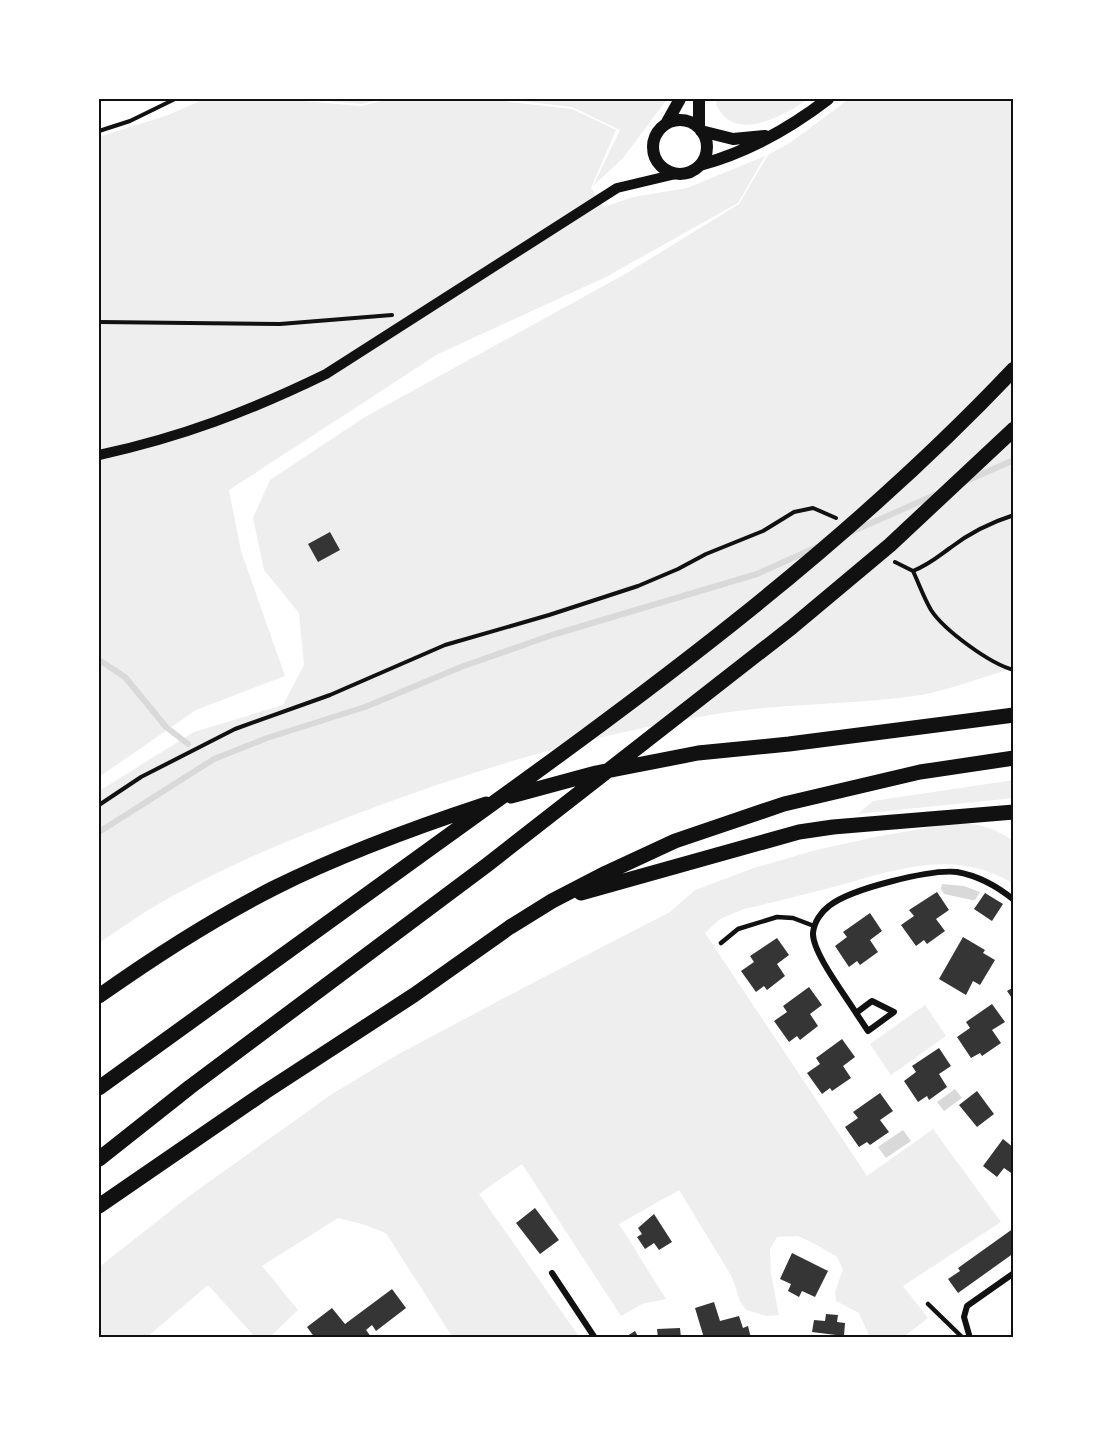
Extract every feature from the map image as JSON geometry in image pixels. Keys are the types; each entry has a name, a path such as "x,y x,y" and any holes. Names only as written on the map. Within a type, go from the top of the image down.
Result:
{"highway":[{"path":"99,1088 538,773 728,628 816,556 900,482 1014,369"},
{"path":"99,1159 487,865 808,614 938,502 1014,429"},
{"path":"99,996 161,954 274,888 379,842 488,803 596,773 698,753 789,744 1014,715"},
{"path":"99,1206 265,1092 414,995 491,940 552,901 606,873 675,841 784,804 920,772 1014,758"},
{"path":"552,901 799,832 1014,812"}],"main road":[{"path":"680,99 666,124 655,137 654,154 663,169 676,174 689,173 700,165 738,154 778,134 828,99"},
{"path":"699,99 700,129 705,138 707,150 700,165"},
{"path":"666,124 685,120 700,129 733,139 778,134"}],"street":[{"path":"99,455 152,444 202,428 326,374 617,188 676,174"},
{"path":"856,1013 872,1001 894,1012 868,1030 856,1013 816,949 813,941 814,926 828,906 843,897 934,872 957,873 980,879 1014,900"},
{"path":"552,1273 595,1338"},
{"path":"970,1338 964,1317 967,1306 1014,1273"}],"lane":[{"path":"721,943 738,928 777,917 793,918 814,926"},
{"path":"928,1304 963,1338"}],"path":[{"path":"99,131 130,121 175,99"},
{"path":"99,322 280,324 421,312"},
{"path":"99,805 141,777 235,729 330,694 445,645 638,586 706,554 763,531 794,512 813,508 838,520"},
{"path":"913,572 933,563 971,534 1014,515"},
{"path":"892,560 913,572 932,611 947,627 993,662 1014,670"}],"shaded area":[{"path":"205,99 278,99 361,106 389,99 485,99 572,109 616,130 591,188 604,207 633,197 687,188 765,156 738,203 606,277 438,354 229,490 241,551 285,676 196,710 99,777 99,137 168,115"},
{"path":"305,99 382,99 362,104"},
{"path":"504,99 667,99 623,158 593,186 620,130 572,107"},
{"path":"717,99 808,99 790,111 767,121 744,125 734,123 724,116 716,105"},
{"path":"849,99 1014,99 1014,668 921,695 747,710 676,721 584,742 493,767 359,813 257,854 160,903 99,943 99,791 194,732 283,705 304,665 299,613 264,570 253,518 270,480 365,417 627,273 739,204 768,155 791,142"},
{"path":"1014,780 1014,798 858,814 873,801"},
{"path":"954,823 986,827 1014,841 1014,884 992,873 969,866 924,865 879,874 744,909 720,919 705,933 867,1176 933,1129 1001,1222 903,1286 928,1318 902,1338 870,1338 859,1313 836,1301 835,1292 843,1269 837,1257 798,1236 777,1237 770,1249 771,1274 779,1315 767,1316 746,1310 740,1301 732,1277 679,1190 619,1224 666,1299 642,1304 621,1316 522,1164 479,1194 580,1338 453,1338 386,1233 338,1218 262,1266 298,1310 269,1338 256,1338 208,1285 146,1338 99,1338 99,1267 188,1197 332,1094 395,1056 670,912 695,890 754,868 816,850"},
{"path":"942,884 964,886 980,892 975,900 972,900 944,894 941,889"},
{"path":"925,1005 946,1036 891,1075 870,1044"},
{"path":"955,1089 962,1098 944,1111 937,1102"},
{"path":"903,1130 911,1141 886,1158 878,1147"}],"building":[{"path":"330,532 340,550 318,562 308,544"},
{"path":"937,892 949,910 936,919 945,931 927,944 924,940 916,946 901,925 914,916 909,910"},
{"path":"985,893 1003,904 992,921 974,909"},
{"path":"870,913 882,931 870,940 878,952 860,965 857,961 849,967 835,946 847,937 843,932"},
{"path":"963,937 985,950 983,953 995,960 980,985 973,981 966,995 939,979"},
{"path":"777,938 789,955 777,964 785,976 767,990 764,986 756,992 741,971 754,962 750,956"},
{"path":"809,987 822,1005 810,1014 818,1026 800,1040 797,1036 789,1042 774,1021 787,1012 783,1006"},
{"path":"1014,987 1014,1001 1007,991"},
{"path":"992,1004 1005,1022 992,1030 1001,1043 982,1056 980,1053 971,1058 957,1037 970,1028 966,1022"},
{"path":"842,1039 855,1057 843,1066 851,1078 832,1091 830,1088 822,1094 807,1073 820,1064 816,1058"},
{"path":"939,1048 951,1066 939,1074 947,1087 929,1100 927,1096 918,1102 904,1081 916,1072 912,1066"},
{"path":"977,1091 994,1114 977,1127 959,1105"},
{"path":"880,1093 893,1111 880,1120 889,1132 870,1145 867,1142 859,1147 845,1127 858,1118 853,1112"},
{"path":"1003,1139 1014,1148 1014,1175 1004,1168 997,1177 983,1166"},
{"path":"535,1208 559,1240 540,1254 516,1223"},
{"path":"654,1214 672,1242 659,1250 654,1243 645,1249 637,1237 642,1234 638,1228"},
{"path":"1014,1228 1014,1253 958,1293 948,1279 960,1271 958,1268"},
{"path":"792,1253 828,1271 815,1297 802,1291 799,1297 788,1291 791,1284 780,1279"},
{"path":"392,1289 406,1308 376,1331 372,1325 366,1330 372,1338 315,1338 307,1327 332,1308 345,1324"},
{"path":"714,1302 720,1321 739,1316 743,1328 748,1326 751,1338 704,1338 695,1308"},
{"path":"826,1314 838,1315 837,1322 845,1323 844,1336 812,1332 814,1320 825,1321"},
{"path":"680,1328 681,1338 658,1338 657,1329"},
{"path":"635,1331 639,1338 624,1338"}],"waterway":[{"path":"966,481 1014,460"},
{"path":"851,532 935,495"},
{"path":"99,832 214,759 267,738 365,707 461,667 552,635 757,574 817,547"},
{"path":"99,660 125,677 166,727 188,744"}]}
